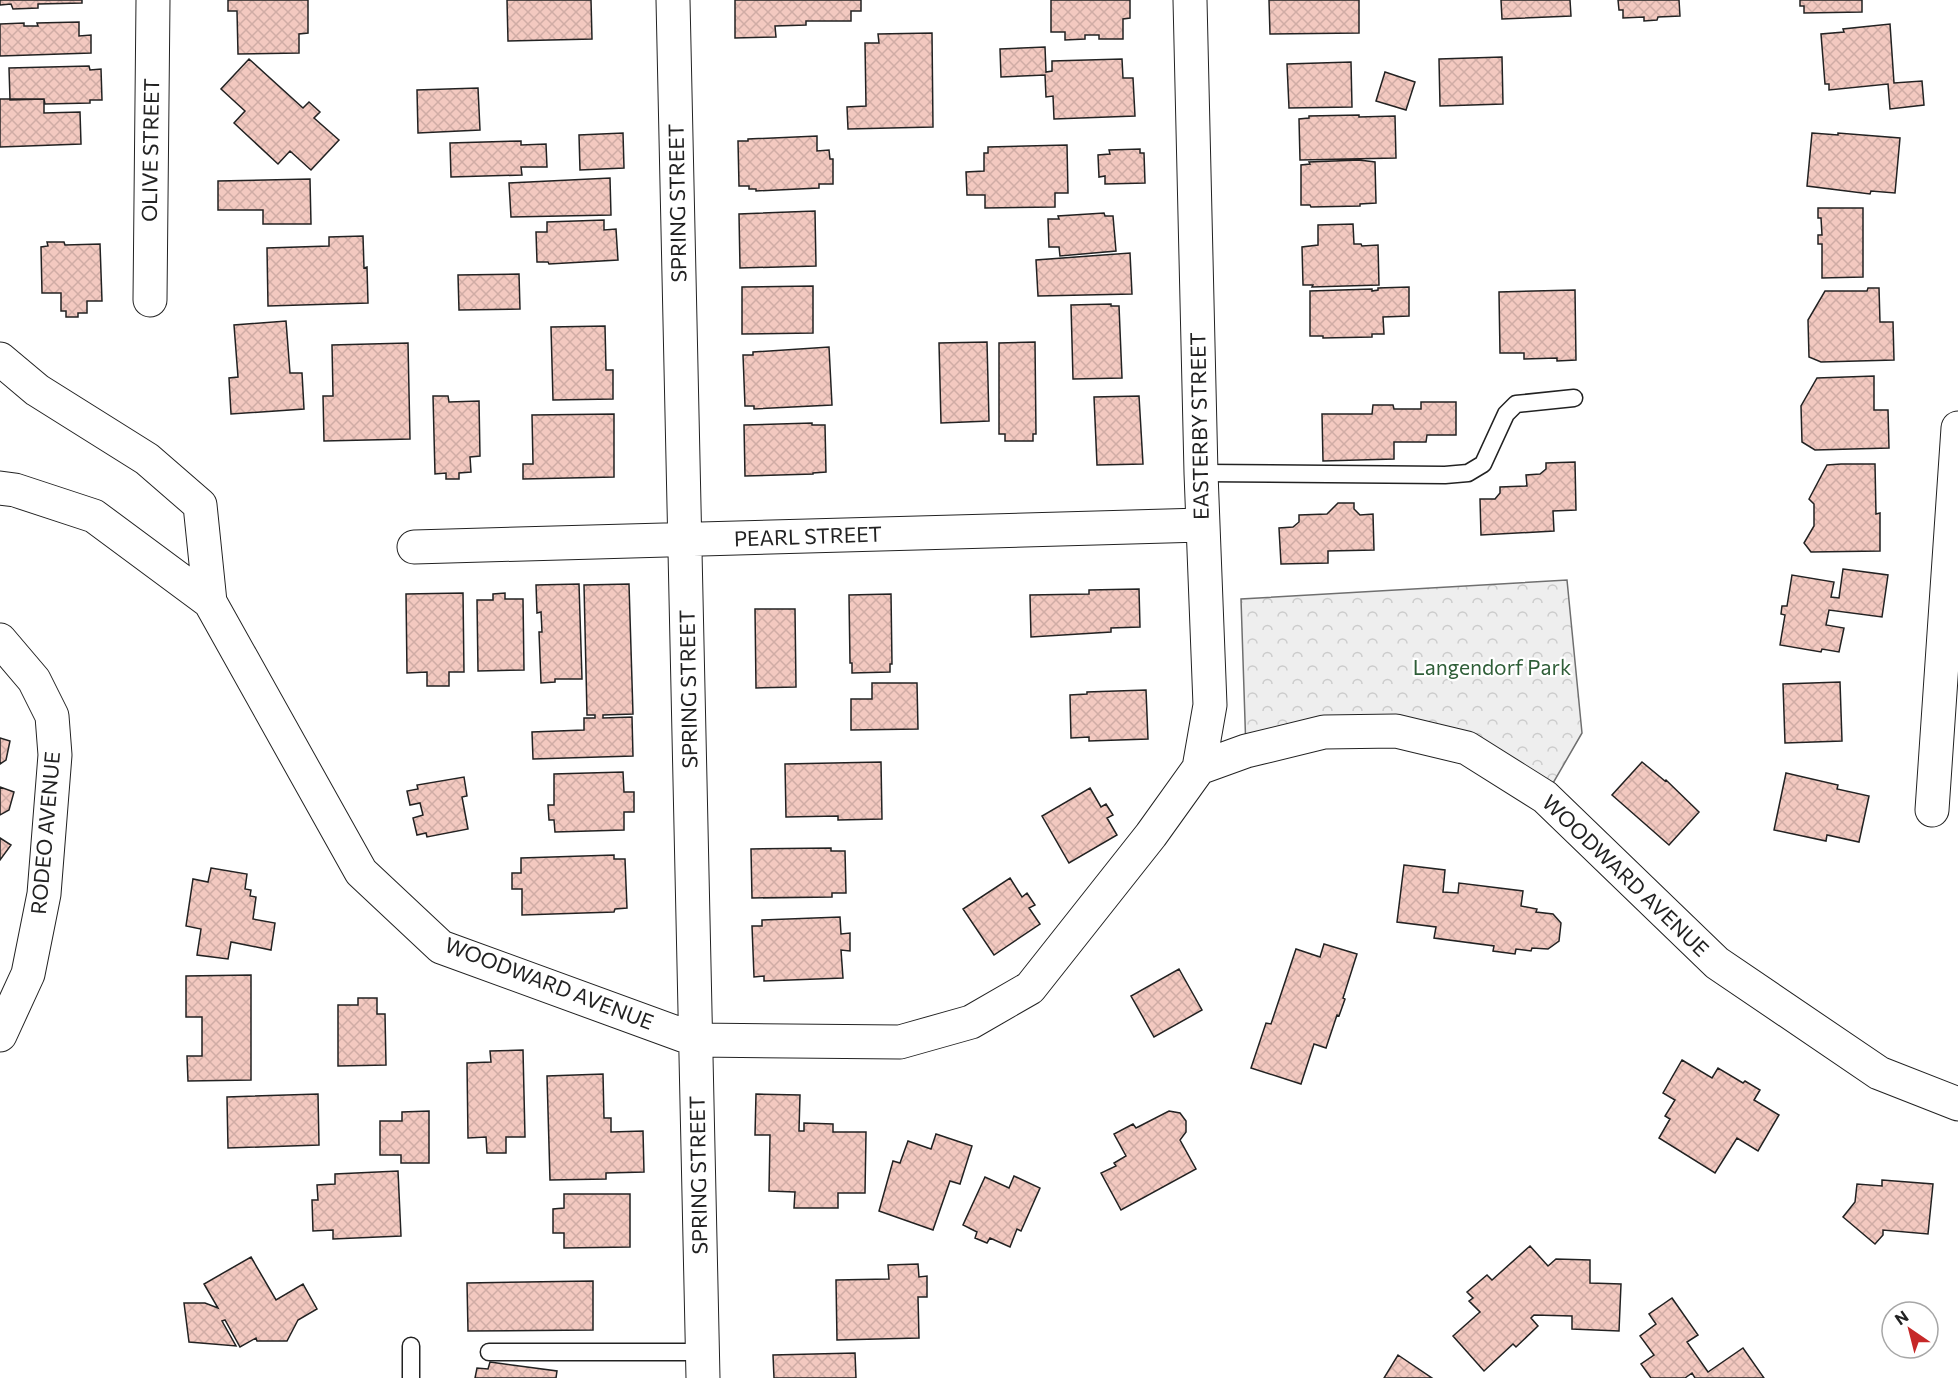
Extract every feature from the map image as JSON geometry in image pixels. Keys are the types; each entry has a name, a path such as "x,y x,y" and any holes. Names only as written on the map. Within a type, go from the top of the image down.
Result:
{"street":[{"name":"OLIVE STREET","path":"150,300 153,0"},
{"name":"SPRING STREET","path":"673,0 703,1365"},
{"name":"EASTERBY STREET","path":"1151,835 1199,768 1210,705 1201,473 1190,0"},
{"name":"WOODWARD AVENUE","path":"0,359 37,390 147,459 200,505 210,602 361,872 441,947 696,1040 900,1042 971,1022 1030,988 1151,835"},
{"path":"1932,810 1958,428"},
{"path":"0,488 15,490 94,516 210,602"},
{"name":"PEARL STREET","path":"414,547 1203,525"},
{"name":"RODEO AVENUE","path":"0,640 34,680 52,716 55,755 44,894 28,974 0,1035"},
{"name":"WOODWARD AVENUE","path":"1199,768 1246,751 1324,732 1396,731 1467,748 1545,796 1717,963 1879,1073 1958,1104"}],"lane":[{"path":"1201,473 1434,475 1468,473 1483,464 1506,414 1516,404 1574,398"},
{"path":"411,1346 411,1378"},
{"path":"489,1352 703,1365"}],"green space":[{"name":"Langendorf Park","path":"1567,580 1582,733 1545,797 1396,731 1246,751 1241,599"}],"building":[{"path":"0,0 82,0 82,3 38,4 38,8 13,9 11,4 0,5"},
{"path":"228,0 308,0 308,33 299,34 299,53 238,54 237,11 228,11"},
{"path":"507,0 591,0 592,39 508,41"},
{"path":"735,0 861,0 861,11 851,11 851,21 806,21 806,25 775,26 776,37 735,38"},
{"path":"1051,0 1130,0 1130,18 1123,19 1123,39 1099,39 1099,35 1085,35 1085,39 1065,40 1065,32 1051,32"},
{"path":"1269,0 1359,0 1359,33 1270,34"},
{"path":"1501,0 1570,0 1571,16 1502,19"},
{"path":"1618,0 1679,0 1680,16 1658,17 1657,20 1644,21 1644,17 1623,18 1623,10 1619,10"},
{"path":"1800,0 1862,0 1862,12 1804,13 1804,6 1800,6"},
{"path":"79,22 79,36 91,35 91,53 0,56 0,24 24,23 24,26 38,26 37,23"},
{"path":"1890,24 1894,83 1922,81 1924,105 1890,109 1888,84 1829,90 1829,84 1825,84 1821,34"},
{"path":"932,33 933,127 848,129 847,107 866,106 865,43 879,43 878,34"},
{"path":"1045,47 1046,72 1052,71 1052,61 1122,59 1123,78 1133,78 1135,116 1054,119 1053,96 1046,97 1045,75 1001,77 1000,49"},
{"path":"1502,57 1503,104 1440,106 1439,59"},
{"path":"249,59 303,108 309,102 320,112 314,118 339,140 311,170 290,151 278,164 234,123 245,111 221,89"},
{"path":"1351,62 1352,107 1289,108 1287,64"},
{"path":"89,66 90,70 101,69 102,100 90,100 90,103 45,104 44,99 10,100 9,68"},
{"path":"1385,72 1415,82 1406,110 1376,101"},
{"path":"478,88 480,130 418,133 417,90"},
{"path":"0,99 44,99 44,113 80,112 81,144 0,147"},
{"path":"1359,115 1359,117 1395,116 1396,158 1300,160 1299,119 1309,118 1309,116"},
{"path":"623,133 624,168 580,170 579,135"},
{"path":"1812,133 1900,138 1895,193 1871,191 1870,194 1807,186"},
{"path":"817,136 817,151 829,150 830,159 833,159 833,184 819,184 819,188 756,191 756,189 749,189 749,186 739,186 738,141"},
{"path":"521,141 521,145 546,144 547,167 521,167 522,175 451,177 450,143"},
{"path":"1067,145 1068,193 1055,193 1055,207 985,208 985,195 967,195 966,172 984,171 984,153 988,153 988,147"},
{"path":"1140,149 1140,153 1144,153 1145,183 1105,184 1105,176 1099,177 1098,155 1110,154 1109,150"},
{"path":"1359,160 1375,162 1376,203 1360,204 1360,206 1311,207 1301,205 1301,165 1310,164 1309,162"},
{"path":"610,178 611,215 511,217 509,183"},
{"path":"310,179 311,224 263,224 263,210 218,210 218,181"},
{"path":"1818,208 1863,208 1863,277 1822,278 1822,244 1818,244 1818,235 1822,235"},
{"path":"815,211 816,266 740,268 739,214"},
{"path":"1104,213 1105,216 1113,216 1116,251 1060,256 1059,247 1049,247 1048,219 1059,219 1058,216"},
{"path":"604,220 604,230 616,229 618,260 549,264 548,262 537,262 536,232 547,232 547,222"},
{"path":"1353,224 1354,244 1378,245 1379,285 1312,287 1313,285 1303,285 1302,247 1318,245 1318,225"},
{"path":"363,236 368,303 268,306 267,248 329,246 329,237"},
{"path":"47,242 64,242 65,245 100,244 102,301 87,301 87,313 78,313 78,317 66,317 66,311 61,311 61,293 42,293 41,247 48,246"},
{"path":"1130,253 1132,294 1038,296 1036,260"},
{"path":"519,274 520,309 459,310 458,275"},
{"path":"813,286 813,333 742,334 742,287"},
{"path":"1409,287 1409,316 1383,317 1384,334 1372,334 1372,337 1310,336 1310,291 1372,289 1372,291 1378,288"},
{"path":"1868,288 1879,288 1880,322 1893,322 1894,360 1821,362 1809,357 1808,320 1825,291 1867,291"},
{"path":"1575,290 1576,360 1524,359 1524,353 1500,353 1499,292"},
{"path":"1111,304 1111,306 1119,306 1122,378 1073,379 1071,305"},
{"path":"286,321 290,373 302,373 304,409 231,414 229,378 238,377 234,325"},
{"path":"605,326 606,370 613,370 613,399 553,400 551,327"},
{"path":"987,342 989,421 941,423 939,343"},
{"path":"1035,342 1036,434 1033,434 1033,441 1005,441 1005,434 999,434 999,343"},
{"path":"408,343 410,439 324,441 323,396 333,396 332,345"},
{"path":"829,347 832,405 754,409 754,406 745,406 743,355 753,355 753,352"},
{"path":"1874,376 1874,410 1888,410 1889,448 1815,450 1802,442 1801,406 1817,378"},
{"path":"433,396 448,396 449,402 479,401 480,456 470,457 471,472 459,473 459,479 446,479 446,473 435,474"},
{"path":"1139,396 1143,464 1097,465 1094,397"},
{"path":"1421,402 1456,402 1456,435 1427,435 1426,442 1394,442 1394,459 1323,461 1322,414 1372,414 1373,405 1393,405 1394,409 1421,409"},
{"path":"614,414 614,477 523,479 523,464 533,464 532,415"},
{"path":"812,423 812,425 825,425 826,472 745,476 744,425"},
{"path":"1575,462 1576,510 1553,511 1554,531 1481,535 1480,499 1495,499 1500,493 1500,487 1527,486 1526,475 1540,474 1546,469 1546,463"},
{"path":"1875,464 1876,514 1880,513 1880,551 1811,552 1804,543 1814,526 1814,504 1809,499 1827,465"},
{"path":"1338,503 1354,503 1354,509 1360,515 1373,514 1374,550 1328,551 1328,563 1281,564 1279,528 1293,527 1299,522 1299,515 1327,514"},
{"path":"1843,569 1888,575 1882,617 1829,610 1826,625 1844,628 1839,652 1822,649 1821,652 1780,645 1785,615 1781,614 1782,606 1787,606 1792,575 1834,582 1831,597 1839,598"},
{"path":"579,584 582,679 555,679 555,682 541,683 539,632 542,632 541,612 537,613 536,585"},
{"path":"629,584 633,714 603,715 603,718 632,717 633,756 533,759 532,732 584,730 584,718 595,718 595,715 587,715 584,585"},
{"path":"1139,589 1140,627 1111,628 1111,632 1031,637 1030,595 1089,594 1089,590"},
{"path":"463,593 464,672 449,672 449,686 427,686 427,672 407,673 406,594"},
{"path":"505,593 505,599 523,599 524,670 478,671 477,600 493,600 493,594"},
{"path":"891,594 892,664 890,664 890,672 852,673 849,595"},
{"path":"755,609 795,609 796,687 756,688"},
{"path":"1840,682 1842,741 1785,743 1783,684"},
{"path":"872,683 917,683 918,729 851,730 851,699 872,699"},
{"path":"1146,690 1148,739 1089,741 1089,737 1071,738 1070,695 1087,694 1087,692"},
{"path":"0,738 10,741 6,760 0,764"},
{"path":"881,762 882,819 838,820 838,816 786,817 785,764"},
{"path":"1642,762 1666,780 1699,812 1669,845 1612,795"},
{"path":"623,772 624,792 634,792 634,812 624,812 624,830 555,832 554,820 549,820 548,805 554,805 554,774"},
{"path":"1786,773 1838,785 1837,789 1869,796 1859,842 1827,835 1826,841 1774,830"},
{"path":"464,777 467,796 462,797 468,829 427,837 426,833 417,835 413,818 423,815 420,803 410,805 407,791 418,789 417,785"},
{"path":"0,787 14,792 9,810 0,815"},
{"path":"1090,788 1101,807 1106,804 1113,815 1107,818 1117,835 1069,863 1042,816"},
{"path":"0,838 11,845 0,860"},
{"path":"831,848 831,851 845,851 846,893 832,893 832,897 752,898 751,849"},
{"path":"614,855 614,859 625,859 627,908 615,909 614,912 522,915 522,889 512,889 512,873 521,873 521,858"},
{"path":"1404,865 1445,870 1443,892 1458,893 1459,883 1523,891 1521,906 1537,909 1536,912 1553,914 1561,923 1559,941 1548,949 1532,948 1531,951 1516,949 1515,954 1493,951 1494,946 1434,938 1436,927 1397,922"},
{"path":"211,868 247,874 245,889 251,890 250,896 256,897 253,919 275,923 271,950 231,942 228,959 197,955 201,929 186,926 193,879 208,882"},
{"path":"1010,878 1022,897 1027,893 1035,905 1029,908 1040,924 994,955 963,909"},
{"path":"840,917 841,934 850,933 850,951 841,950 843,978 764,981 764,976 754,977 752,926 762,926 762,920"},
{"path":"1324,944 1357,954 1343,998 1345,999 1326,1048 1314,1044 1301,1084 1251,1068 1266,1023 1271,1024 1296,949 1320,957"},
{"path":"1179,969 1202,1010 1154,1037 1131,996"},
{"path":"251,975 251,1080 188,1081 187,1056 202,1056 202,1017 186,1017 186,976"},
{"path":"358,998 377,998 377,1014 385,1014 386,1065 338,1066 338,1005 358,1005"},
{"path":"523,1050 525,1137 506,1137 506,1153 487,1153 486,1137 468,1138 467,1063 491,1062 490,1051"},
{"path":"1682,1060 1712,1078 1718,1068 1760,1090 1754,1100 1779,1115 1758,1151 1737,1138 1715,1173 1659,1138 1670,1119 1665,1116 1675,1100 1663,1093"},
{"path":"603,1074 604,1118 611,1118 611,1132 643,1131 644,1172 606,1173 606,1179 550,1180 547,1076"},
{"path":"318,1094 319,1145 228,1148 227,1097"},
{"path":"756,1094 800,1095 799,1131 804,1131 804,1123 833,1124 833,1132 866,1132 865,1193 838,1193 838,1208 794,1208 795,1192 769,1191 770,1135 755,1135"},
{"path":"429,1111 429,1163 401,1163 401,1155 380,1155 380,1121 402,1121 402,1112"},
{"path":"1169,1111 1180,1113 1186,1121 1186,1132 1180,1140 1196,1169 1121,1210 1101,1173 1116,1166 1114,1163 1126,1156 1114,1134 1133,1124 1136,1128"},
{"path":"936,1134 972,1146 960,1184 950,1181 933,1230 879,1211 893,1161 900,1163 908,1141 931,1149"},
{"path":"398,1171 401,1236 333,1239 333,1230 313,1231 312,1200 318,1200 317,1185 335,1184 335,1174"},
{"path":"1014,1176 1040,1188 1021,1231 1017,1229 1010,1247 990,1238 987,1243 975,1238 977,1232 963,1225 985,1177 1009,1188"},
{"path":"1882,1180 1933,1184 1928,1234 1883,1230 1883,1235 1875,1244 1843,1217 1855,1202 1857,1184 1882,1186"},
{"path":"564,1194 630,1194 630,1247 564,1248 564,1233 553,1233 553,1209 564,1208"},
{"path":"1530,1246 1548,1266 1556,1259 1590,1260 1590,1283 1621,1284 1619,1331 1572,1329 1572,1316 1534,1315 1531,1318 1538,1326 1516,1347 1513,1344 1484,1371 1453,1336 1480,1312 1469,1301 1473,1298 1467,1292 1487,1275 1492,1280"},
{"path":"251,1257 276,1300 303,1284 317,1309 298,1320 287,1341 257,1341 256,1338 240,1347 225,1320 222,1321 236,1346 189,1342 184,1303 205,1303 218,1308 204,1284"},
{"path":"918,1264 919,1277 927,1276 927,1297 918,1297 919,1338 837,1340 836,1280 889,1279 888,1265"},
{"path":"593,1281 593,1330 468,1331 467,1283"},
{"path":"1672,1298 1698,1335 1687,1342 1708,1372 1743,1348 1764,1378 1695,1378 1692,1373 1685,1378 1651,1378 1641,1364 1654,1355 1640,1336 1656,1324 1649,1314"},
{"path":"855,1353 856,1378 774,1378 773,1355"},
{"path":"1398,1355 1432,1378 1384,1378"},
{"path":"490,1362 557,1371 556,1378 475,1378 477,1368 488,1369"}]}
